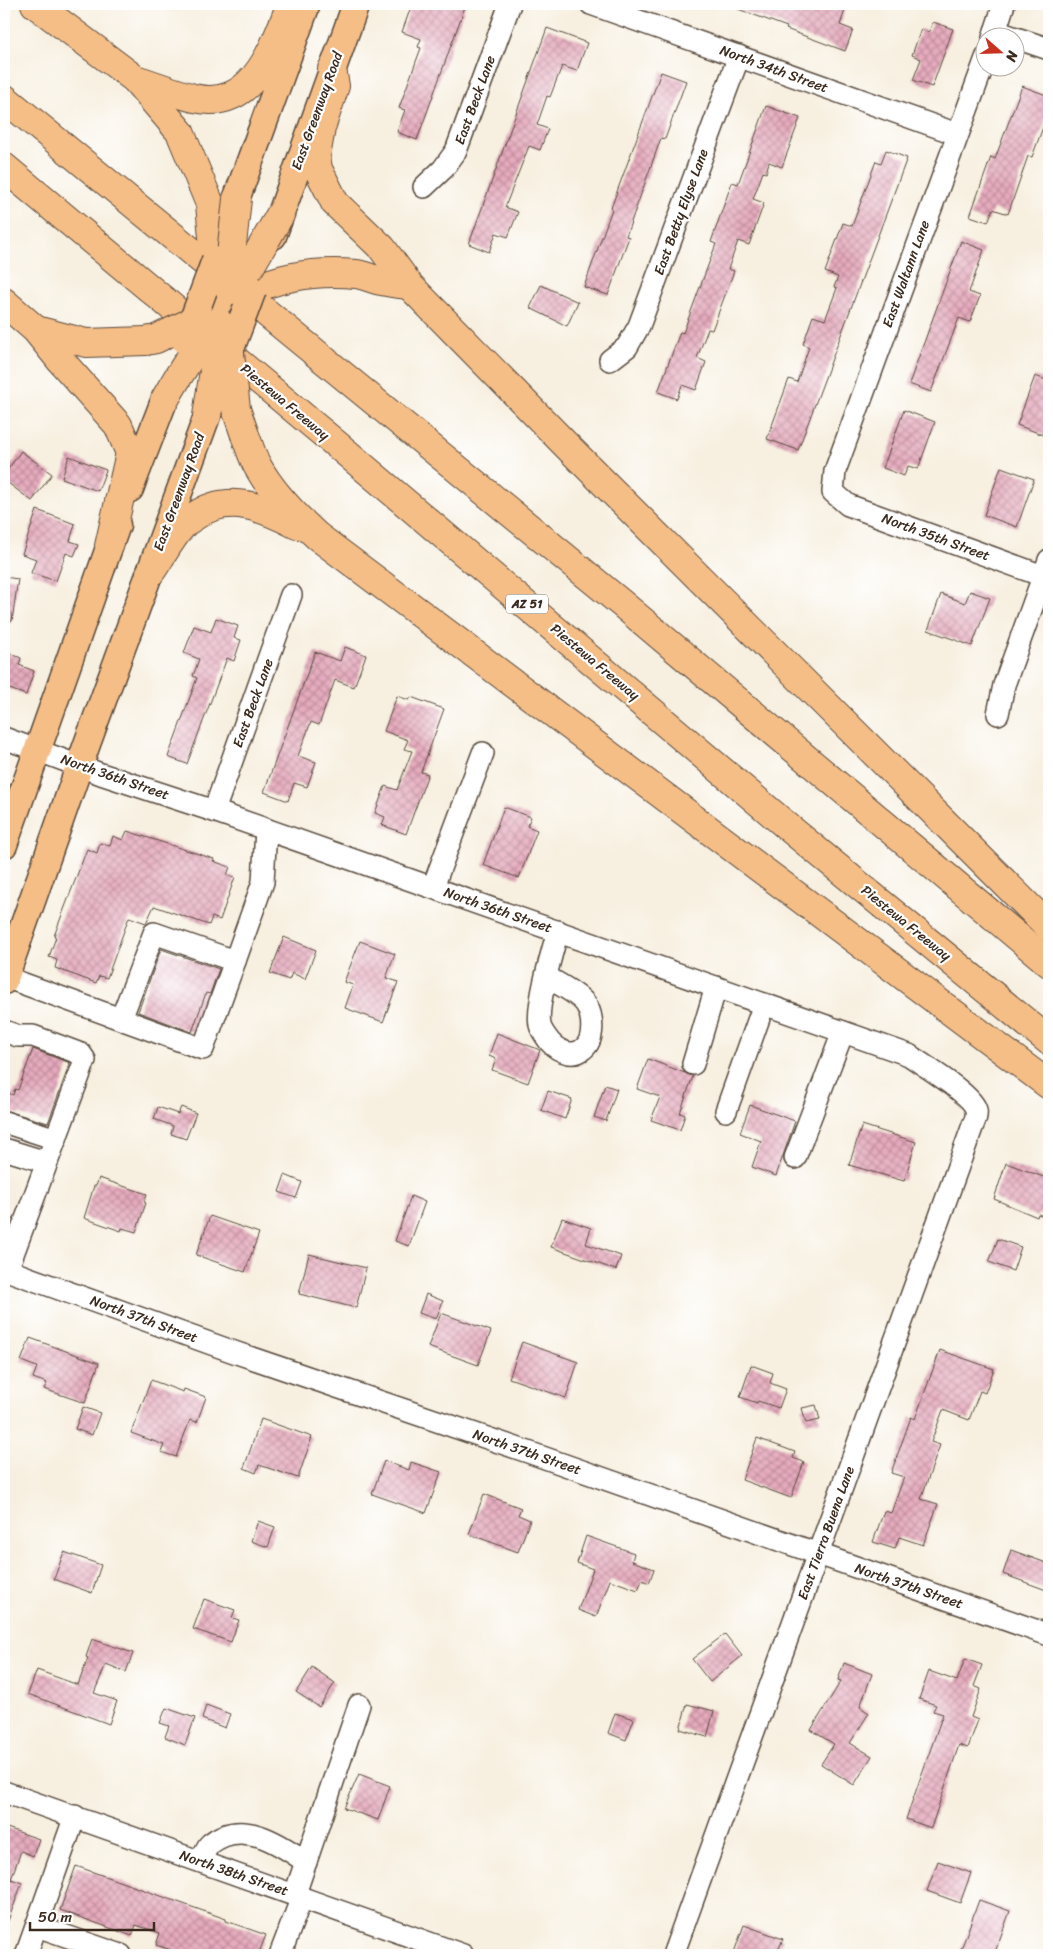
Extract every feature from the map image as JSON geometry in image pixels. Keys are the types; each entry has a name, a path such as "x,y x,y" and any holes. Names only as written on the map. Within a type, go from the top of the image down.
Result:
{"highway":[{"path":"35,4 135,79 180,132 210,204 215,260 224,306 236,409 258,466 276,494 299,519 317,536 1049,1085"},
{"path":"135,79 195,98 226,97 242,91 254,79 264,64 273,48 291,4"},
{"path":"332,69 335,86 321,128 316,156 318,169 335,203 382,248 409,284 566,445 1049,927"},
{"path":"4,98 621,602 1049,963"},
{"name":"Piestewa Freeway","path":"4,168 334,442 794,832 1049,1041"},
{"path":"207,416 224,306 237,199"},
{"path":"164,401 184,366 250,267 280,215"},
{"path":"36,330 86,343 146,341 156,339 270,282 290,277 358,274 382,281 409,284"},
{"path":"4,302 36,330 118,425 130,453 109,546"},
{"path":"150,574 184,524 202,511 217,505 232,502 250,504 267,510 317,536"}],"main road":[{"path":"215,260 307,4"},
{"name":"East Greenway Road","path":"280,215 356,4"},
{"name":"East Greenway Road","path":"4,979 230,353"},
{"path":"4,845 109,546 164,401"}],"street":[{"name":"East Beck Lane","path":"424,187 444,169 456,151 510,4"},
{"name":"North 34th Street","path":"591,4 957,134"},
{"path":"996,28 1004,4"},
{"path":"1026,43 1049,49"},
{"name":"East Betty Elyse Lane","path":"610,360 626,347 639,326 738,56"},
{"name":"East Waltann Lane","path":"833,492 834,471 978,78"},
{"name":"North 35th Street","path":"833,492 848,506 1046,568"},
{"path":"998,714 1004,685 1046,568"},
{"name":"East Beck Lane","path":"214,811 291,595"},
{"name":"North 36th Street","path":"4,738 910,1055 964,1094 972,1102 976,1110"},
{"path":"433,887 482,753"},
{"path":"4,979 203,1048 263,882 266,829"},
{"path":"547,977 558,931"},
{"path":"121,1019 154,932 235,962"},
{"path":"693,1064 716,987"},
{"path":"726,1111 764,1004"},
{"path":"4,1031 18,1036 32,1036 81,1054 85,1060 6,1270"},
{"path":"795,1158 843,1032"},
{"name":"East Tierra Buena Lane","path":"673,1955 972,1128 976,1110"},
{"path":"4,1122 56,1139"},
{"path":"4,1149 46,1162"},
{"name":"North 37th Street","path":"6,1270 234,1352 528,1452 1049,1635"},
{"path":"280,1955 306,1862 359,1705"},
{"name":"North 38th Street","path":"4,1792 463,1955"},
{"path":"26,1955 74,1816"},
{"path":"202,1861 208,1845 236,1833 261,1835 273,1840 306,1862"},
{"path":"37,1926 121,1955"}],"building":[{"path":"412,4 466,4 417,140 397,132 405,110 399,108 421,48 418,47 421,39 402,32"},
{"path":"727,4 792,4 810,10 812,4 827,4 845,10 840,25 853,30 845,51"},
{"path":"933,22 953,29 932,87 913,80 921,59 912,55 921,29 929,32"},
{"path":"547,28 587,43 577,71 562,66 550,97 547,96 537,125 548,129 540,150 529,146 505,207 518,212 508,237 496,233 489,252 469,244"},
{"path":"661,72 686,81 665,139 661,138 626,236 629,237 608,295 584,287"},
{"path":"1022,86 1049,96 1049,111 1032,157 1028,156 1008,214 993,209 988,222 970,216 991,157 995,159"},
{"path":"766,106 800,118 782,167 769,162 766,173 763,172 753,199 764,203 749,245 738,241 728,269 734,271 712,330 708,329 697,358 706,362 696,390 682,385 677,399 658,392 680,332 683,333 716,244 711,242 732,182 738,184"},
{"path":"886,150 907,158 798,450 767,439 789,379 797,382 809,347 803,344 813,316 825,320 837,288 834,287 838,277 825,272 843,223 852,226 876,161 881,163"},
{"path":"961,241 984,250 969,292 980,296 970,322 959,318 931,392 909,384"},
{"path":"541,285 578,302 567,326 530,308"},
{"path":"1035,376 1049,381 1049,437 1017,425"},
{"path":"904,410 935,422 918,469 908,466 904,476 883,468"},
{"path":"21,451 52,474 32,501 4,480 4,475"},
{"path":"69,456 106,470 98,491 62,478"},
{"path":"1001,467 1034,479 1017,527 984,515"},
{"path":"37,510 75,524 70,541 79,544 74,556 66,553 56,581 31,573 36,559 22,554"},
{"path":"4,577 18,579 12,621 4,620"},
{"path":"970,591 990,598 972,646 928,630 941,594 965,603"},
{"path":"216,618 238,626 234,638 241,640 234,661 227,658 187,764 168,757 197,678 193,676 199,659 184,653 194,626 211,632"},
{"path":"345,647 366,655 354,687 335,680 319,725 311,722 298,756 316,762 307,787 294,783 288,801 264,792 315,652 340,661"},
{"path":"4,651 21,658 19,665 34,671 26,695 4,687"},
{"path":"397,696 409,700 411,697 444,709 421,772 428,774 406,834 382,825 385,817 375,813 385,786 397,790 412,751 404,749 408,740 384,731"},
{"path":"504,807 531,817 527,826 537,830 519,878 483,865"},
{"path":"127,831 214,859 213,861 230,867 227,875 235,877 220,920 212,917 209,925 154,906 146,923 129,917 107,978 99,976 96,983 55,968 57,960 49,957 56,937 54,936 87,849 97,853 100,843 110,846 113,836 123,840"},
{"path":"284,937 316,950 305,979 292,973 289,980 270,973"},
{"path":"360,941 395,954 386,978 398,982 383,1022 345,1008 353,985 344,982"},
{"path":"161,949 219,969 210,994 206,993 192,1032 138,1012"},
{"path":"497,1033 540,1050 528,1083 492,1070 496,1059 489,1056"},
{"path":"33,1049 70,1063 48,1123 4,1110 8,1093 13,1095 15,1089 18,1090"},
{"path":"648,1059 693,1076 680,1113 685,1115 680,1130 651,1120 660,1097 637,1089"},
{"path":"605,1085 617,1089 606,1121 594,1117"},
{"path":"548,1091 572,1099 565,1119 541,1110"},
{"path":"750,1105 795,1121 776,1176 752,1167 761,1141 740,1133"},
{"path":"158,1107 178,1114 181,1107 196,1113 186,1139 171,1134 173,1126 154,1119"},
{"path":"862,1125 916,1142 904,1181 849,1165"},
{"path":"1006,1163 1049,1179 1049,1218 1038,1214 1037,1217 994,1199"},
{"path":"285,1175 302,1182 296,1198 279,1192"},
{"path":"99,1178 147,1194 144,1202 146,1203 136,1232 122,1228 121,1231 84,1218 94,1186 96,1186"},
{"path":"411,1196 425,1202 409,1246 395,1241"},
{"path":"210,1216 259,1233 245,1272 196,1255"},
{"path":"562,1218 591,1228 586,1244 621,1256 616,1270 551,1247"},
{"path":"998,1239 1021,1247 1013,1271 989,1262"},
{"path":"309,1254 366,1268 356,1308 299,1294"},
{"path":"426,1294 443,1301 436,1319 419,1313"},
{"path":"441,1313 491,1331 478,1365 428,1347"},
{"path":"30,1338 99,1363 85,1403 44,1389 47,1383 33,1378 37,1367 21,1361"},
{"path":"522,1342 578,1362 566,1398 509,1378"},
{"path":"940,1350 994,1369 985,1393 980,1391 969,1420 943,1410 931,1442 940,1445 921,1499 938,1504 923,1545 899,1537 895,1549 873,1542 884,1511 891,1513 904,1477 891,1473 911,1417 915,1419"},
{"path":"751,1365 773,1373 770,1383 786,1389 779,1408 740,1397"},
{"path":"151,1380 183,1392 184,1389 206,1397 197,1422 190,1420 176,1457 161,1452 164,1445 131,1433"},
{"path":"816,1405 820,1420 806,1423 802,1408"},
{"path":"83,1407 100,1413 92,1435 75,1429"},
{"path":"261,1419 312,1437 298,1478 259,1465 256,1473 244,1468"},
{"path":"757,1438 795,1452 793,1458 804,1462 791,1498 742,1480"},
{"path":"384,1461 409,1470 411,1462 441,1472 426,1513 372,1494"},
{"path":"484,1494 521,1508 518,1515 530,1520 518,1552 469,1534"},
{"path":"258,1521 275,1527 268,1547 251,1541"},
{"path":"586,1536 634,1553 632,1561 654,1569 649,1583 642,1580 638,1590 610,1580 596,1617 578,1610 593,1569 577,1563"},
{"path":"1011,1550 1049,1564 1049,1591 1003,1574"},
{"path":"64,1552 101,1565 92,1593 54,1579"},
{"path":"204,1599 235,1610 232,1618 239,1620 231,1642 193,1629"},
{"path":"725,1634 742,1656 710,1682 692,1659"},
{"path":"92,1639 133,1653 126,1672 106,1664 94,1693 117,1701 109,1724 28,1694 37,1670 78,1685 88,1658 86,1657"},
{"path":"965,1659 982,1665 974,1686 981,1689 971,1717 978,1720 968,1748 959,1745 931,1828 906,1819 943,1714 933,1711 936,1705 919,1699 929,1671 957,1681"},
{"path":"844,1663 872,1674 860,1707 869,1713 850,1743 872,1756 854,1785 821,1764 834,1744 811,1730 841,1681 838,1680"},
{"path":"312,1667 335,1683 319,1707 296,1692"},
{"path":"687,1704 714,1711 707,1737 680,1729"},
{"path":"206,1705 230,1714 225,1728 202,1719"},
{"path":"166,1708 195,1718 185,1745 165,1737 169,1726 160,1723"},
{"path":"615,1713 634,1719 626,1740 608,1733"},
{"path":"359,1774 390,1786 378,1820 344,1808"},
{"path":"4,1827 39,1839 33,1856 21,1851 11,1879 22,1883 5,1929 4,1929"},
{"path":"938,1861 971,1873 960,1903 927,1891"},
{"path":"76,1866 266,1935 258,1955 186,1955 156,1945 160,1933 136,1925 132,1936 60,1910"},
{"path":"979,1900 1010,1911 994,1955 959,1955"},
{"path":"744,1925 783,1939 777,1953 765,1948 763,1955 733,1955"}]}
